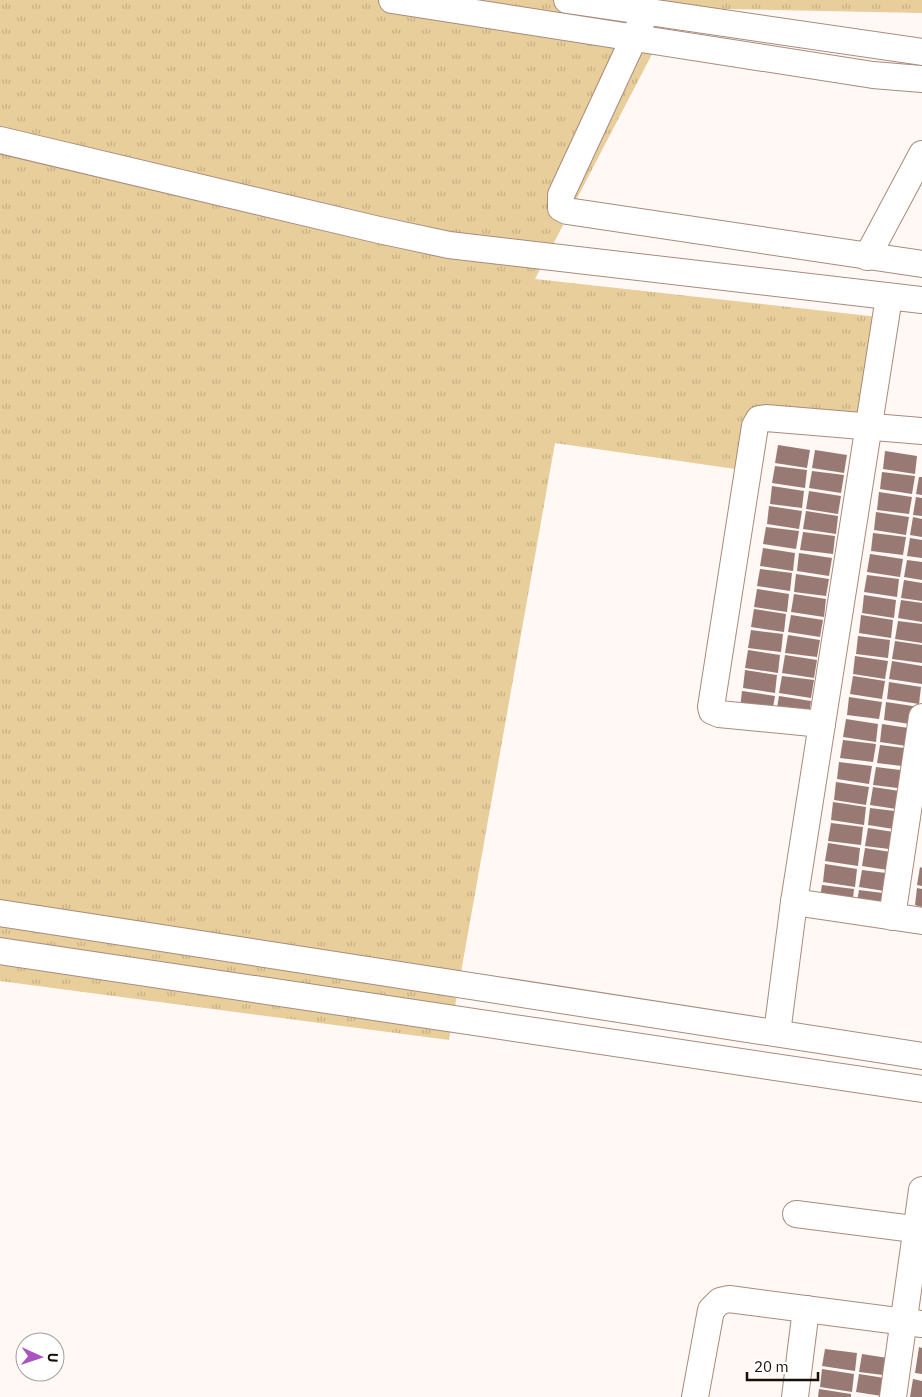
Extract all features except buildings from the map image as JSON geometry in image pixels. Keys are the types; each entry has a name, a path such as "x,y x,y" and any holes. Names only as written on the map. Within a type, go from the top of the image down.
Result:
{"street":[{"path":"392,0 430,2 873,75 922,79"},
{"path":"567,0 922,52"},
{"path":"646,12 561,195 562,208 867,257 922,264"},
{"path":"0,140 440,243 922,300"},
{"path":"867,257 922,154"},
{"path":"777,1033 794,902 889,297"},
{"path":"822,724 719,714 712,712 711,708 755,426 759,419 869,425 922,431"},
{"path":"892,917 922,717"},
{"path":"794,902 922,922"},
{"path":"0,913 922,1056"},
{"path":"0,951 922,1089"},
{"path":"893,1397 913,1322 922,1190"},
{"path":"796,1214 919,1229"},
{"path":"695,1397 711,1310 720,1301 729,1299 913,1322"},
{"path":"795,1397 806,1309"}],"green space":[{"path":"0,0 922,0 922,13 676,8 535,279 879,317 859,425 751,409 742,470 555,443 449,1040 0,981"}]}
